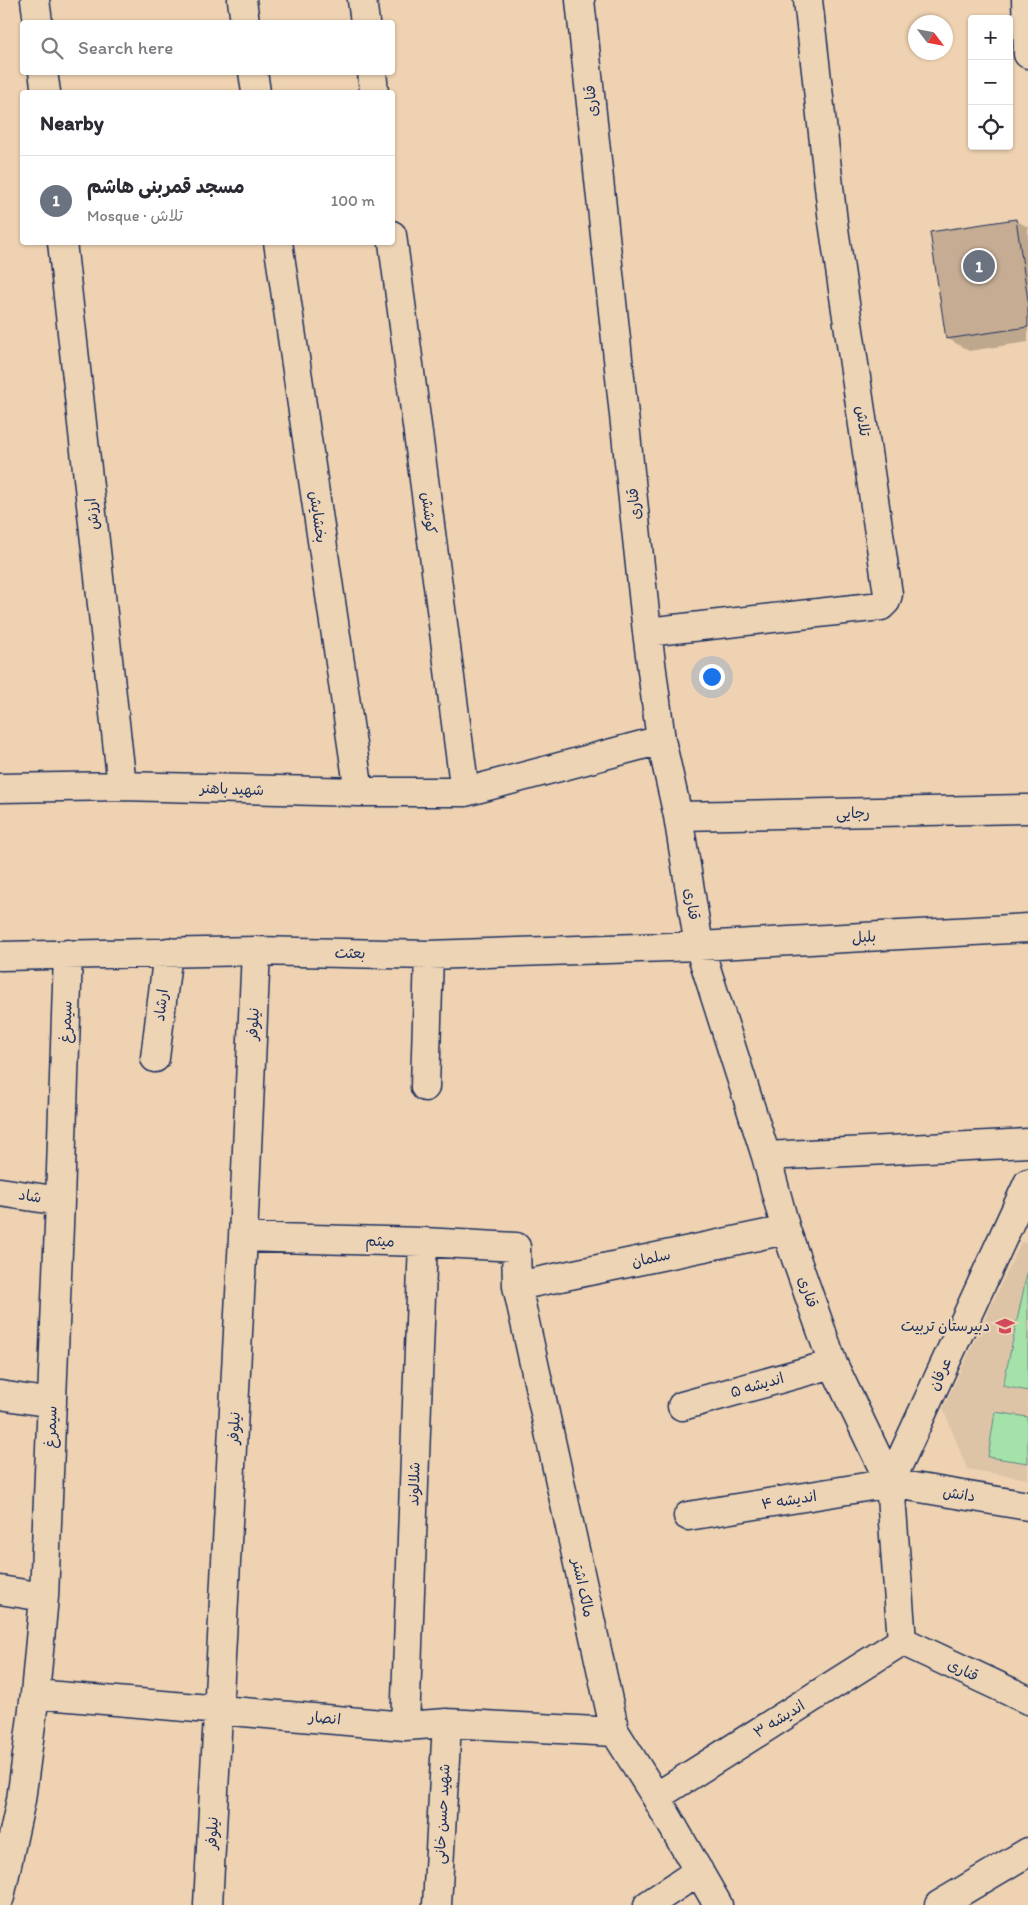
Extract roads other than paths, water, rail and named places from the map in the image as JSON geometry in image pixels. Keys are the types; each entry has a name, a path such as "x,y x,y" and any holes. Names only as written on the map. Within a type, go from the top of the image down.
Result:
{"street":[{"path":"35,0 38,20"},
{"path":"242,0 245,20"},
{"path":"362,0 365,20"},
{"name":"قناری","path":"580,0 647,632 662,740 678,816 699,946 766,1156 786,1230 832,1364 890,1483 902,1642 1028,1700"},
{"name":"تلاش","path":"647,632 881,606 886,601 888,594 833,222 808,0"},
{"path":"1026,0 1028,54"},
{"path":"43,75 46,90"},
{"path":"253,75 256,90"},
{"path":"372,75 374,90"},
{"name":"ارزش","path":"62,245 122,786"},
{"name":"بخشایش","path":"278,245 359,792"},
{"name":"کوشش","path":"393,245 464,792"},
{"name":"شهید باهنر","path":"0,788 122,786 359,792 464,792 662,740"},
{"name":"رجایی","path":"678,816 1028,809"},
{"name":"بلبل","path":"699,946 1028,928"},
{"name":"بعثت","path":"0,956 168,952 429,955 699,946"},
{"name":"ارشاد","path":"155,1058 168,952"},
{"name":"نیلوفر","path":"208,1905 256,952"},
{"name":"سیمرغ","path":"0,1897 10,1799 35,1694 44,1597 68,954"},
{"path":"425,1087 429,955"},
{"path":"766,1156 1028,1143"},
{"name":"عرفان","path":"890,1483 1028,1183"},
{"name":"شاد","path":"0,1192 60,1201"},
{"name":"سلمان","path":"517,1286 786,1230"},
{"name":"میثم","path":"243,1237 423,1242 516,1247"},
{"name":"شلالوند","path":"405,1726 423,1242"},
{"name":"مالک اشتر","path":"516,1247 517,1286 615,1732 656,1797 718,1905"},
{"name":"اندیشه ۵","path":"682,1406 832,1364"},
{"path":"0,1395 52,1403"},
{"name":"دانش","path":"890,1483 1028,1506"},
{"name":"اندیشه ۴","path":"688,1516 890,1483"},
{"path":"0,1590 44,1597"},
{"name":"اندیشه ۳","path":"656,1797 902,1642"},
{"name":"انصار","path":"35,1694 405,1726 447,1723 615,1732"},
{"name":"شهید حسن خانی","path":"437,1905 447,1723"},
{"path":"939,1905 1028,1852"},
{"path":"648,1905 699,1871"}],"place":[{"name":"مسجد قمربنی هاشم","path":"979,266"},
{"name":"دبیرستان تربیت","path":"1005,1326"}]}
